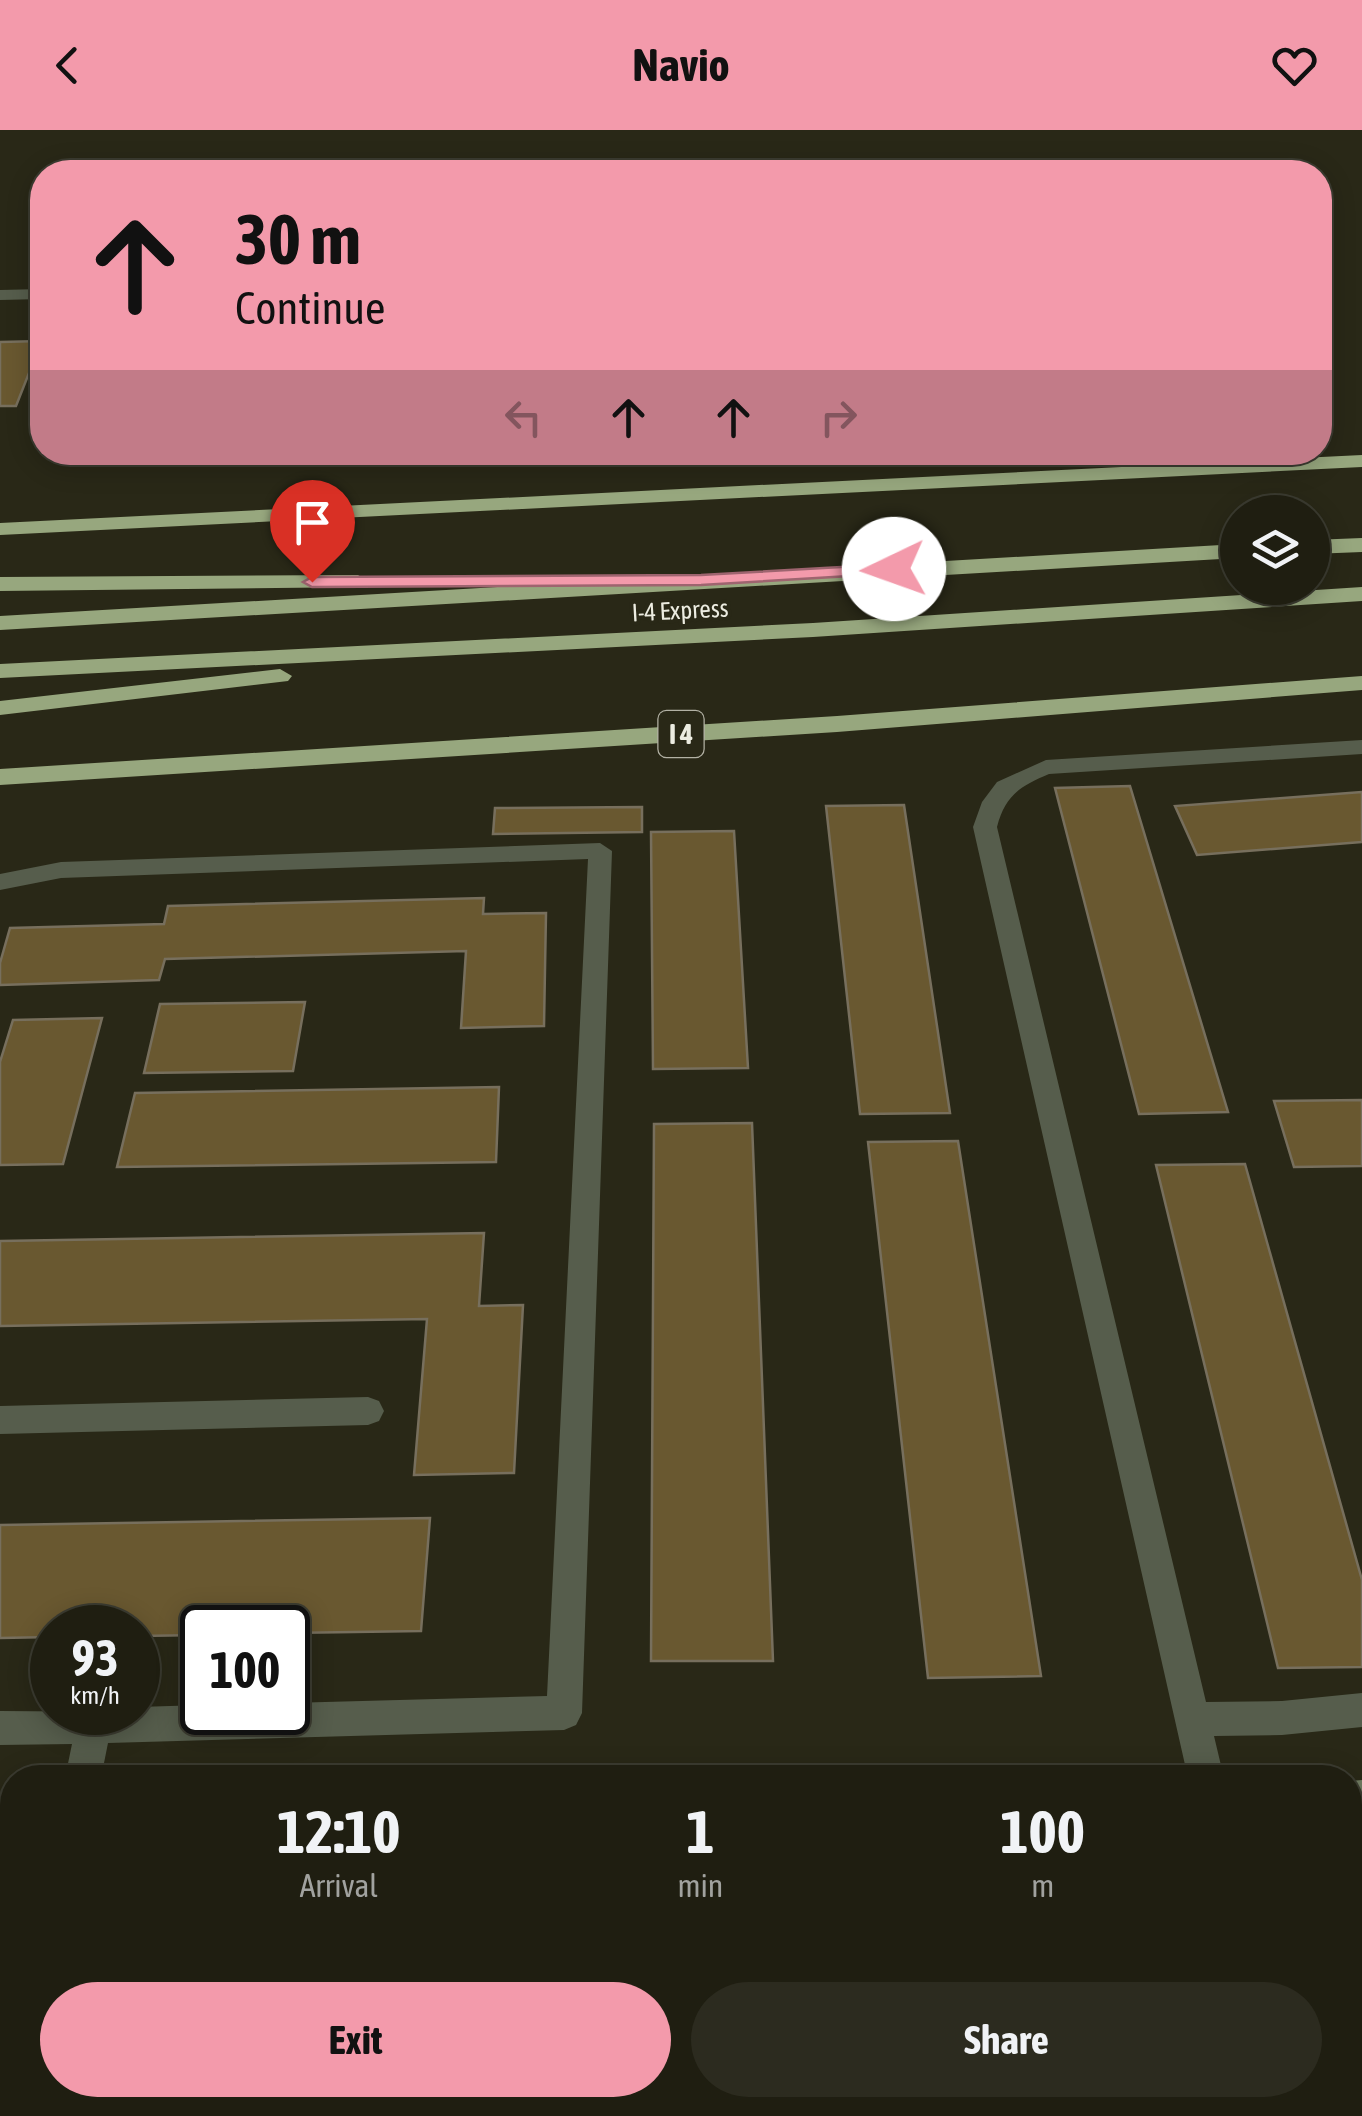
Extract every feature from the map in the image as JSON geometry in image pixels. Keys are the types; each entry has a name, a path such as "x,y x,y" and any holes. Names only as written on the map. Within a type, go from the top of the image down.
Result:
{"highway":[{"path":"1332,463 1362,462"},
{"path":"0,530 1302,465"},
{"path":"1330,547 1362,545"},
{"name":"I-4 Express","path":"0,623 1220,552"},
{"path":"0,584 701,580"},
{"name":"I-4 Express","path":"0,672 572,643 1362,594"},
{"path":"0,708 572,643"},
{"name":"I 4","path":"0,777 837,724 1362,684"}],"street":[{"path":"0,295 30,294"},
{"path":"1203,1765 985,827 991,800 1008,782 1046,767 1362,747"},
{"path":"0,882 61,870 600,851 564,1713 160,1725"},
{"path":"0,1420 368,1411"},
{"path":"1192,1719 1282,1718 1362,1710"},
{"path":"0,1728 30,1728"},
{"path":"86,1765 91,1735"}],"building":[{"path":"30,341 30,373 16,406 0,406 0,342"},
{"path":"1130,786 1228,1112 1139,1114 1055,788"},
{"path":"1362,792 1362,842 1197,855 1175,806"},
{"path":"904,805 950,1113 860,1114 826,806"},
{"path":"642,807 642,832 493,834 495,808"},
{"path":"734,831 748,1068 653,1069 651,832"},
{"path":"484,898 483,914 546,913 544,1026 461,1028 466,951 165,959 159,980 0,985 0,963 10,928 164,924 168,906"},
{"path":"305,1002 293,1071 144,1073 160,1004"},
{"path":"102,1018 63,1164 0,1165 0,1062 13,1020"},
{"path":"499,1087 496,1162 117,1167 135,1093"},
{"path":"1362,1100 1362,1166 1294,1167 1274,1101"},
{"path":"752,1123 773,1661 651,1661 654,1124"},
{"path":"958,1141 1041,1676 928,1678 868,1142"},
{"path":"1245,1164 1362,1580 1362,1667 1278,1668 1156,1165"},
{"path":"484,1233 479,1306 523,1305 514,1473 414,1475 427,1319 0,1326 0,1241"},
{"path":"430,1518 421,1631 310,1633 310,1605 180,1605 180,1635 160,1636 160,1605 30,1605 30,1637 0,1638 0,1525"}],"route":[{"path":"312,582 701,580 894,569"}]}
